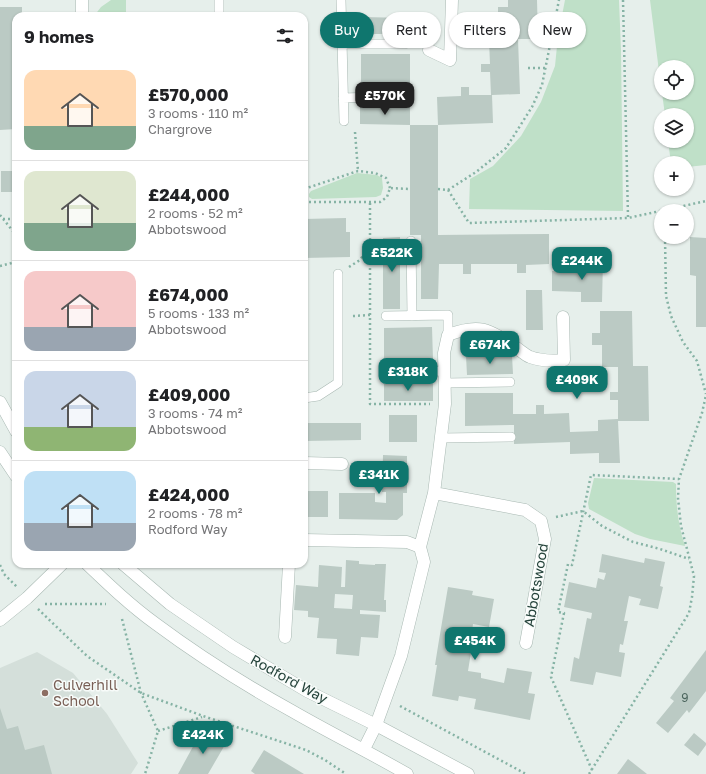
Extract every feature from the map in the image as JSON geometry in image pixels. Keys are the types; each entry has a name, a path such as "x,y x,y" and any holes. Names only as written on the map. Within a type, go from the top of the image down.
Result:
{"street":[{"path":"82,0 82,12"},
{"path":"429,50 450,60 452,0"},
{"path":"364,749 376,725 401,656 424,562 420,547 434,493 445,404 444,353 448,335 464,330 481,329 493,332 530,357 548,361 564,360 563,317"},
{"path":"0,402 12,424"},
{"path":"0,452 12,470"},
{"path":"308,463 342,464"},
{"path":"434,493 524,510 542,521"},
{"name":"Abbotswood","path":"526,643 545,539 542,521"},
{"path":"308,540 407,542 420,547"},
{"path":"0,620 30,601 59,568"},
{"name":"Rodford Way","path":"91,568 125,600 216,665 292,712 364,749 407,774"},
{"name":"Rodford Way","path":"128,568 170,604 233,647 307,691 376,725 468,774"},
{"path":"285,637 289,568"}],"lane":[{"path":"219,0 219,12"},
{"path":"341,0 341,12"},
{"path":"342,48 344,121"},
{"path":"343,98 406,96"},
{"path":"411,241 412,316"},
{"path":"308,397 318,396 338,383 338,274"},
{"path":"386,316 448,316 448,335"},
{"path":"387,373 510,382"},
{"path":"441,438 511,437"}],"path":[{"path":"438,189 448,190 476,172 506,148 532,107 542,85 559,0"},
{"path":"623,0 628,218"},
{"path":"528,68 545,68"},
{"path":"344,121 355,132 358,171"},
{"path":"308,188 358,171 375,173 386,178 390,188 387,197 380,202 308,203"},
{"path":"390,188 410,189"},
{"path":"448,190 469,223 628,218 654,212"},
{"path":"692,204 706,201"},
{"path":"0,215 12,230"},
{"path":"3,219 12,219"},
{"path":"590,774 689,613 692,597 694,576 681,526 678,498 680,479 702,413 706,395 697,361 682,342 671,316 666,296 665,244"},
{"path":"338,274 360,260 369,246"},
{"path":"0,266 12,263"},
{"path":"339,317 386,316"},
{"path":"592,770 551,677 564,613 558,612 568,564 572,565 591,475 680,479"},
{"path":"542,521 583,511"},
{"path":"583,511 602,526 633,542 690,559"},
{"path":"0,565 4,574 87,656 142,693 203,716 306,750 325,760 346,774"},
{"path":"30,601 107,604 112,607"},
{"path":"119,615 122,620 142,693 158,731 146,774"},
{"path":"386,699 526,774"},
{"path":"158,731 203,716"}],"shaded area":[{"name":"Culverhill School","path":"37,652 73,673 107,714 138,763 131,774 0,774 0,668"}],"green space":[{"path":"111,0 126,0 126,12 97,12 101,7"},
{"path":"565,0 619,0 623,211 469,209 470,179 493,166 521,136 541,102 555,66 557,48 586,48 586,12 563,12"},
{"path":"650,0 706,0 706,165 694,166 694,156 670,156 669,148 694,148 694,108 664,108 663,100 694,100 694,60 658,60"},
{"path":"357,173 377,175 382,178 383,188 381,195 376,197 312,199 309,197 311,191"},
{"path":"594,478 673,482 676,484 678,515 685,546 650,539 635,534 589,509 588,503"}],"building":[{"path":"508,0 537,0 537,12 528,12 528,39 520,39 520,12 498,12 498,7 508,7"},
{"path":"0,7 22,7 22,12 12,12 12,129 0,130"},
{"path":"374,17 382,17 382,34 374,34"},
{"path":"489,48 518,48 520,94 492,95 493,123 438,125 437,97 461,96 461,87 469,87 469,95 491,95 490,72 481,72 481,64 490,64"},
{"path":"361,54 410,54 410,85 361,86"},
{"path":"360,106 410,107 410,125 360,124"},
{"path":"410,125 438,125 438,235 549,234 549,264 526,265 526,273 517,273 517,264 471,264 471,274 463,274 463,264 439,264 438,299 421,299 421,235 410,235"},
{"path":"1,171 12,171 12,192 1,192"},
{"path":"346,218 346,232 350,232 350,257 308,258 308,219"},
{"path":"400,237 400,309 383,309 383,238"},
{"path":"694,237 706,238 706,327 696,327 696,276 690,275 690,244 694,244"},
{"path":"580,260 603,260 602,302 581,302 581,292 552,291 552,271 580,272"},
{"path":"526,290 542,290 543,330 526,330"},
{"path":"600,311 632,311 633,366 648,366 649,421 618,421 620,463 599,463 599,453 570,454 570,442 514,444 514,425 465,426 465,393 513,393 513,414 536,414 536,405 544,405 544,414 569,413 570,432 598,431 598,420 618,419 618,400 610,400 610,392 618,392 618,367 602,367 602,345 592,345 592,333 600,333"},
{"path":"432,327 433,360 384,361 384,328"},
{"path":"512,355 513,374 467,375 466,356"},
{"path":"384,384 433,384 433,401 384,401"},
{"path":"389,415 417,415 417,442 389,442"},
{"path":"308,423 361,423 361,440 308,441"},
{"path":"383,455 407,456 407,493 403,493 403,515 397,520 339,519 339,493 375,493 375,502 386,503 386,492 382,492"},
{"path":"308,491 328,491 328,517 308,517"},
{"path":"602,554 644,563 645,558 665,562 660,586 663,587 658,609 639,605 641,599 629,596 624,621 628,621 623,645 620,644 619,652 625,653 621,677 596,672 593,685 570,681 574,657 579,659 587,618 591,619 592,613 564,607 569,582 596,588 598,578 604,580 606,573 599,572"},
{"path":"346,560 359,561 359,564 386,564 384,600 386,600 386,612 360,610 360,614 380,615 378,638 361,637 359,656 336,654 337,639 317,638 319,618 308,617 308,611 294,610 296,585 318,587 319,565 342,567 341,587 345,587","holes":["335,594 353,595 352,609 334,608"]},
{"path":"448,587 473,591 472,595 494,599 489,627 473,624 470,646 472,646 468,671 481,673 481,678 504,683 507,668 532,672 528,693 535,694 530,720 474,709 476,699 459,696 458,701 432,696 437,665 435,665"},
{"path":"706,650 706,691 689,713 687,710 668,733 656,723 674,701 670,698"},
{"path":"0,708 7,729 18,726 25,750 44,745 52,774 0,774"},
{"path":"202,730 226,743 208,774 178,774"},
{"path":"694,733 706,743 698,756 684,745"},
{"path":"264,750 304,774 255,774 251,771"},
{"path":"628,759 642,770 647,774 617,774"}],"place":[{"name":"Culverhill School","path":"45,693"}]}
